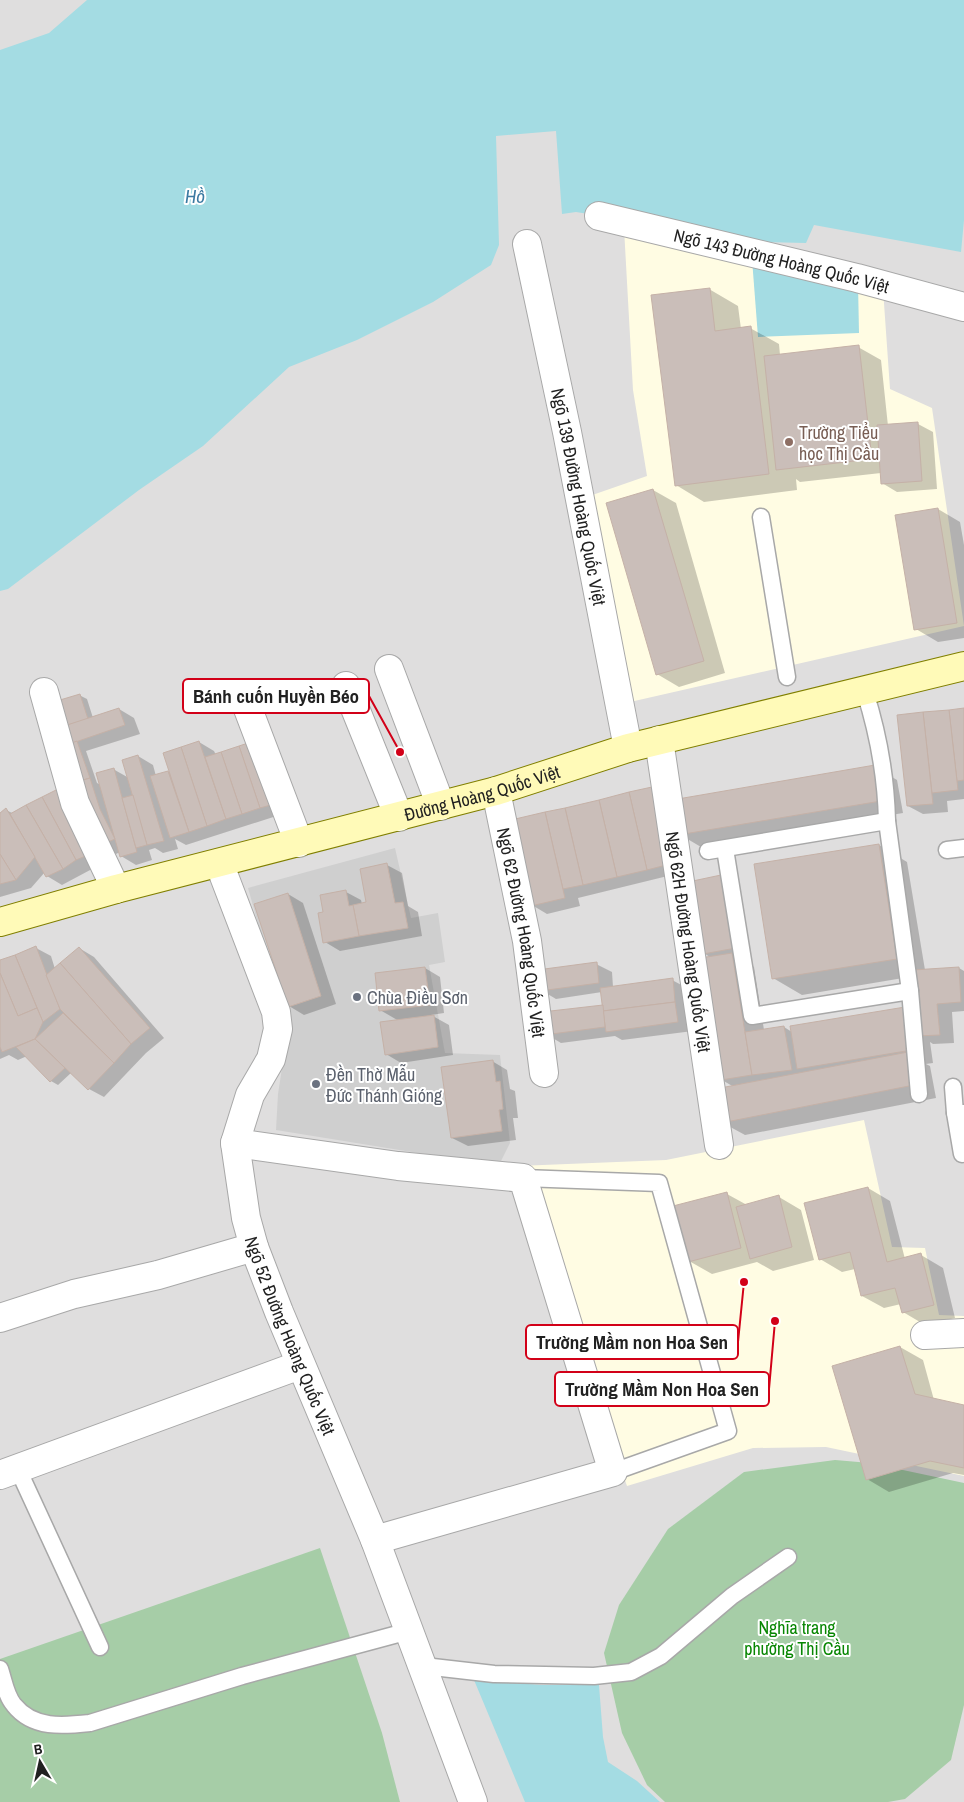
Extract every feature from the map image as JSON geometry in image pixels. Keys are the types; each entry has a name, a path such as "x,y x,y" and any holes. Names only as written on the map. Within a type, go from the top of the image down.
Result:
{"main road":[{"name":"Đường Hoàng Quốc Việt","path":"0,922 116,888 299,843 496,791 628,748 865,692 964,666"}],"street":[{"name":"Ngõ 143 Đường Hoàng Quốc Việt","path":"599,216 857,278 964,307"},
{"name":"Ngõ 139 Đường Hoàng Quốc Việt","path":"527,244 588,538 628,748"},
{"path":"389,669 441,806"},
{"path":"346,686 399,817"},
{"path":"44,692 75,803 116,888"},
{"path":"245,701 299,843"},
{"name":"Ngõ 62H Đường Hoàng Quốc Việt","path":"659,740 719,1144"},
{"name":"Ngõ 62 Đường Hoàng Quốc Việt","path":"496,791 527,941 544,1073"},
{"name":"Ngõ 52 Đường Hoàng Quốc Việt","path":"220,863 276,1012 278,1029 271,1059 250,1095 235,1143 238,1178 254,1247 300,1365 375,1540 474,1802"},
{"path":"235,1143 398,1166 523,1178 614,1472 375,1540"},
{"path":"0,1318 74,1294 158,1275 254,1247"},
{"path":"925,1335 964,1333"},
{"path":"8,1471 300,1365"}],"lane":[{"path":"761,517 787,677"},
{"path":"865,692 872,715 887,797 887,821 910,991 919,1094"},
{"path":"708,851 887,821"},
{"path":"725,848 752,1016 910,991"},
{"path":"947,850 964,848"},
{"path":"953,1087 960,1113 962,1154"},
{"path":"523,1178 659,1183 728,1431 614,1472"},
{"path":"8,1471 100,1647"},
{"path":"424,1666 494,1674 594,1676 631,1672 661,1656 732,1596 788,1557"},
{"path":"0,1669 15,1706 41,1724 71,1725 90,1723 242,1676 409,1632"}],"shaded area":[{"path":"0,0 964,0 964,1802 0,1802"},
{"name":"Trường Tiểu học Thị Cầu","path":"624,228 883,289 890,389 932,408 964,626 630,702 578,500 647,476 633,390"},
{"name":"Chùa Điều Sơn","path":"395,848 411,918 438,913 445,962 429,965 445,1053 500,1055 510,1143 500,1163 418,1153 276,1130 278,1094 288,1029 248,888"},
{"path":"864,1120 892,1247 925,1248 939,1315 964,1316 964,1476 826,1447 753,1448 627,1486 518,1166 666,1160"}],"green space":[{"name":"Nghĩa trang phường Thị Cầu","path":"835,1460 870,1463 964,1483 964,1705 951,1760 905,1799 888,1802 665,1802 647,1785 622,1733 604,1653 619,1605 668,1529 744,1472"},
{"path":"320,1548 382,1733 400,1802 0,1802 0,1659"}],"water":[{"name":"Hồ","path":"87,0 964,0 964,220 961,252 814,225 806,243 763,242 576,212 562,214 556,131 496,136 499,245 491,265 433,302 357,340 289,367 203,446 139,490 8,589 0,591 0,50 49,33"},
{"path":"752,259 858,283 859,333 758,337"},
{"path":"474,1680 542,1685 599,1685 603,1737 608,1762 637,1781 660,1802 525,1802"}],"building":[{"path":"710,288 715,331 751,326 769,474 675,486 651,295"},
{"path":"859,345 872,459 776,470 764,356"},
{"path":"918,422 922,481 881,484 877,425"},
{"path":"653,489 704,661 656,675 606,503"},
{"path":"938,508 957,623 914,630 895,515"},
{"path":"80,694 88,719 58,728 50,703"},
{"path":"119,708 125,725 64,746 58,728"},
{"path":"964,708 964,780 957,781 949,710"},
{"path":"949,710 958,790 932,793 923,712"},
{"path":"923,712 933,804 907,806 897,715"},
{"path":"257,740 278,803 260,808 239,746"},
{"path":"77,741 90,778 73,783 61,747"},
{"path":"199,741 226,819 207,826 181,747"},
{"path":"239,746 260,808 242,814 221,752"},
{"path":"181,747 207,826 189,832 163,753"},
{"path":"221,752 242,814 226,819 205,757"},
{"path":"138,755 164,841 147,845 122,760"},
{"path":"875,765 881,801 678,835 672,800"},
{"path":"114,768 137,852 120,857 96,773"},
{"path":"168,771 189,832 170,838 150,776"},
{"path":"90,778 100,809 115,839 99,846 73,783"},
{"path":"652,787 670,864 647,870 629,792"},
{"path":"60,788 93,853 76,860 42,797"},
{"path":"629,792 647,870 617,877 599,800"},
{"path":"133,795 147,845 136,848 122,798"},
{"path":"42,797 76,860 63,869 26,805"},
{"path":"599,800 617,877 583,885 565,808"},
{"path":"26,805 63,869 46,877 10,814"},
{"path":"6,808 35,857 16,880 0,854 0,813"},
{"path":"565,808 583,885 563,889 545,812"},
{"path":"545,812 565,898 531,906 511,820"},
{"path":"879,844 897,959 772,979 754,864"},
{"path":"0,854 16,880 0,884"},
{"path":"387,863 395,903 403,902 408,928 359,936 353,905 366,902 360,869"},
{"path":"721,875 736,948 703,954 688,882"},
{"path":"346,890 349,906 353,905 359,936 323,943 318,913 323,912 320,895"},
{"path":"288,893 321,996 288,1007 254,904"},
{"path":"36,946 60,1009 43,1022 15,955"},
{"path":"79,947 150,1028 131,1044 60,963"},
{"path":"732,953 752,1075 721,1080 700,958"},
{"path":"15,955 37,1008 18,1016 0,973 0,960"},
{"path":"597,962 599,983 540,991 537,970"},
{"path":"60,963 131,1044 114,1063 60,1009 46,975"},
{"path":"425,967 430,1005 379,1011 375,973"},
{"path":"959,967 961,1002 937,1004 940,1035 917,1036 913,970"},
{"path":"0,973 18,1016 37,1008 43,1022 35,1039 2,1052 0,1047"},
{"path":"673,978 675,1002 603,1011 600,988"},
{"path":"675,1002 678,1022 606,1032 603,1011"},
{"path":"603,1005 605,1027 544,1035 542,1012"},
{"path":"905,1007 912,1050 797,1069 790,1026"},
{"path":"63,1013 114,1063 88,1090 35,1039"},
{"path":"434,1015 438,1047 385,1055 380,1022"},
{"path":"784,1026 792,1070 752,1075 745,1032"},
{"path":"35,1039 65,1068 50,1082 16,1047"},
{"path":"908,1052 914,1085 721,1123 715,1089"},
{"path":"493,1060 496,1082 500,1081 503,1109 499,1110 502,1131 451,1138 441,1067"},
{"path":"868,1187 887,1262 921,1253 934,1305 902,1313 895,1288 861,1296 850,1252 819,1260 804,1203"},
{"path":"727,1192 741,1248 688,1262 673,1206"},
{"path":"779,1195 792,1247 750,1259 736,1207"},
{"path":"900,1346 915,1394 964,1405 964,1468 930,1461 866,1480 832,1366"}],"place":[{"name":"Trường Tiểu học Thị Cầu","path":"789,442"},
{"name":"Bánh cuốn Huyền Béo","path":"400,752"},
{"name":"Chùa Điều Sơn","path":"357,997"},
{"name":"Đền Thờ Mẫu Đức Thánh Gióng","path":"316,1084"},
{"name":"Trường Mầm non Hoa Sen","path":"744,1282"},
{"name":"Trường Mầm Non Hoa Sen","path":"775,1321"}]}
